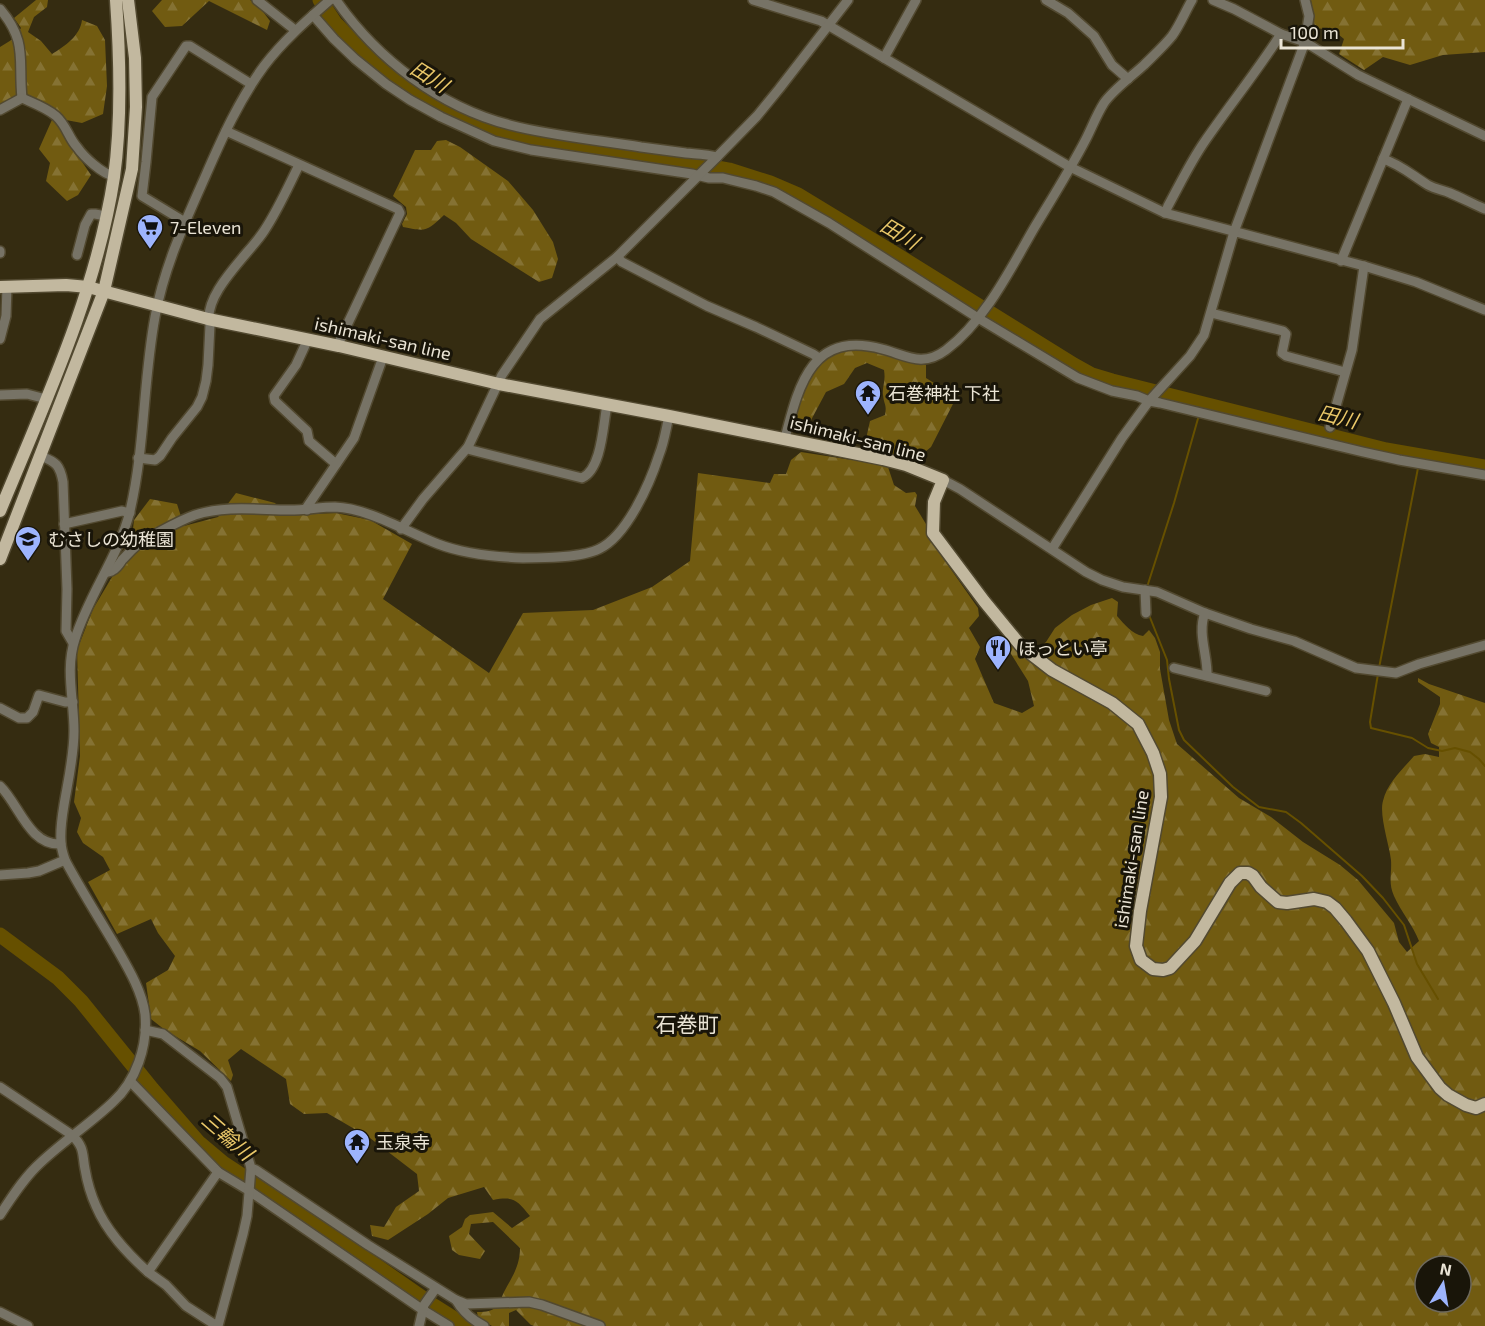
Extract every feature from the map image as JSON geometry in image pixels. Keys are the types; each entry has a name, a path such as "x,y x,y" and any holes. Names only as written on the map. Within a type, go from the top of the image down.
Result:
{"main road":[{"path":"0,511 75,327 106,216 114,176 119,127 117,0"},
{"path":"0,559 104,291 132,169 136,106 135,58 128,0"},
{"name":"ishimaki-san line","path":"3,287 66,285 88,287 208,319 308,339 499,384 785,438 890,461 943,480 934,502 933,533 984,601 1021,646 1052,670 1112,703 1138,724 1153,753 1160,774 1161,797 1140,910 1136,946 1141,960 1153,969 1170,968 1195,941 1230,883 1240,873 1253,876 1261,887 1278,902 1314,899 1327,902 1346,921 1368,951 1395,1003 1417,1057 1440,1088 1466,1105 1476,1108 1485,1104"}],"street":[{"path":"257,0 295,30"},
{"path":"0,1215 35,1168 114,1102 131,1079 143,1048 145,1013 140,994 65,860 61,844 62,817 73,758 74,732 70,662 81,620 105,573 130,513 150,351 157,306 169,262 226,130 251,84 295,30 329,0"},
{"path":"336,0 362,33 392,62 438,94 485,117 509,125 559,135 716,158"},
{"path":"753,0 821,21 1070,167 1165,213 1364,266 1416,282 1485,310"},
{"path":"401,529 423,499 468,447 502,375 540,319 617,257 757,116 848,0"},
{"path":"884,58 916,0"},
{"path":"1046,0 1068,14 1094,36 1112,65 1128,79"},
{"path":"785,438 805,378 812,364 828,351 841,346 860,345 919,360 933,357 945,351 979,317 989,305 1070,167 1105,101 1171,36 1192,0"},
{"path":"1213,0 1281,34 1305,42 1358,75 1485,136"},
{"path":"1052,549 1122,438 1151,400 1198,346 1204,335 1234,232 1305,42 1309,16 1305,0"},
{"path":"0,9 16,32 19,42 22,98"},
{"path":"315,13 329,34 355,59 386,84 441,117 494,141 531,150 701,173 709,178 723,178 774,192 829,223 1078,378 1097,386 1381,456 1485,475"},
{"path":"1165,213 1203,143 1281,34"},
{"path":"185,222 142,196 152,97 186,46 190,46 251,84"},
{"path":"22,98 54,114 68,130 78,149 103,172 114,176"},
{"path":"0,110 22,98"},
{"path":"1341,261 1408,99"},
{"path":"226,130 398,209 400,213 339,346"},
{"path":"1383,159 1436,189 1485,208"},
{"path":"138,458 154,460 160,456 197,407 206,381 210,324 208,319 212,302 227,275 263,233 300,165"},
{"path":"77,255 85,225 91,214 106,216"},
{"path":"617,257 622,262 707,306 819,358"},
{"path":"1330,427 1352,350 1364,266"},
{"path":"0,339 6,316 3,287"},
{"path":"1211,313 1283,331 1286,334 1282,352 1286,356 1345,372"},
{"path":"308,339 296,365 274,396 275,401 308,430 309,441 336,464"},
{"path":"308,510 354,438 383,357"},
{"path":"0,395 27,394 46,399"},
{"path":"468,447 482,453 582,478 586,476 598,458 607,405"},
{"path":"105,573 114,570 134,547 143,541 196,515 236,509 346,508 373,516 459,550 518,558 585,554 600,549 628,523 660,454 669,416"},
{"path":"41,456 54,461 61,469 67,589 66,631 74,643"},
{"path":"943,480 1102,580 1123,587 1157,592 1205,613 1294,641 1356,668 1396,673 1485,645"},
{"path":"64,524 122,511 130,513"},
{"path":"1145,590 1146,613"},
{"path":"1205,613 1202,634 1207,676"},
{"path":"1174,668 1266,691"},
{"path":"0,708 19,718 27,718 33,712 39,695 73,702"},
{"path":"0,786 23,819 43,840 52,844 61,844"},
{"path":"0,875 39,871 65,860"},
{"path":"0,1087 72,1136 81,1145 84,1168 95,1205 109,1230 132,1258 166,1285 186,1306 217,1326 247,1216 251,1170 227,1087 220,1078 163,1034 145,1030"},
{"path":"131,1079 218,1172 249,1189 449,1326"},
{"path":"251,1170 256,1170 434,1291 466,1304 529,1302 600,1326"},
{"path":"148,1272 218,1172"},
{"path":"419,1326 423,1307 434,1291"},
{"path":"456,1300 462,1310 484,1326"},
{"path":"0,1312 28,1326"}],"green space":[{"path":"36,0 48,0 47,7 34,17 28,32 41,41 52,54 75,36 82,20 97,26 105,40 107,86 103,114 82,123 66,120 61,126 91,175 78,195 67,201 46,181 50,163 39,149 55,113 28,98 0,108 0,47 13,39 21,28 14,18"},
{"path":"162,0 250,0 258,5 270,21 267,30 209,1 182,26 165,27 152,11"},
{"path":"1311,0 1485,0 1485,52 1443,55 1410,65 1383,57 1364,70 1339,54 1344,39 1333,30 1315,28"},
{"path":"446,140 460,147 508,181 533,210 553,242 558,259 552,278 539,282 471,239 456,223 444,215 426,229 403,227 402,224 407,214 406,207 393,196 415,150 431,150 437,141"},
{"path":"853,350 871,350 926,365 926,378 950,393 955,400 931,447 919,457 897,452 887,464 894,485 906,493 915,492 917,495 915,506 929,529 938,551 978,608 979,616 969,628 980,647 975,659 994,703 1022,713 1034,706 1028,681 1006,646 1010,641 1028,657 1046,642 1055,628 1072,615 1112,598 1118,602 1117,616 1128,628 1143,636 1149,630 1155,638 1160,652 1160,669 1169,720 1177,744 1239,798 1271,817 1358,880 1394,923 1399,942 1407,952 1419,941 1392,891 1391,860 1382,807 1385,794 1392,782 1414,756 1425,754 1439,757 1439,747 1431,743 1428,734 1440,704 1440,697 1418,682 1418,678 1485,703 1485,1326 534,1326 516,1310 509,1313 509,1326 492,1326 478,1318 477,1312 491,1310 498,1305 517,1266 520,1248 493,1222 471,1224 469,1234 485,1251 480,1259 459,1255 452,1250 449,1236 462,1227 465,1219 470,1215 493,1212 512,1228 530,1216 518,1203 511,1199 493,1200 484,1187 448,1198 388,1240 372,1236 370,1225 384,1227 396,1207 419,1191 417,1174 370,1138 327,1113 304,1114 290,1104 286,1079 241,1049 228,1060 233,1075 231,1081 200,1051 151,1019 146,983 168,970 175,956 151,919 117,934 88,882 110,870 103,857 83,843 77,832 81,818 74,802 80,756 77,650 93,609 115,572 130,556 134,520 150,499 177,504 184,526 218,517 236,493 275,503 285,515 336,513 370,520 412,544 383,599 489,673 523,613 593,610 652,587 690,561 698,473 770,483 774,474 786,474 791,460 801,452 852,460 865,459 869,445 866,439 870,421 885,415 884,370 867,363 855,368 844,384 826,392 810,422 800,424 796,415 812,376 824,360 832,354"}],"waterway":[{"name":"田川","path":"320,0 335,23 379,68 404,87 444,110 489,131 527,142 697,164 729,170 770,183 798,195 1092,375 1386,450 1485,467"},
{"name":"田川","path":"1200,410 1202,404"},
{"path":"1148,588 1199,415"},
{"path":"1379,668 1418,468"},
{"path":"1149,615 1167,660 1179,730 1184,740 1233,787 1259,807 1286,812 1362,876 1404,925 1417,964 1438,999"},
{"path":"1378,674 1371,728 1412,738 1428,748 1442,751 1455,748 1470,752 1485,766"},
{"name":"三輪川","path":"0,935 58,978 81,1001 198,1142 223,1163 466,1326"}],"place":[{"name":"7-Eleven","path":"150,250"},
{"name":"石巻神社 下社","path":"868,416"},
{"name":"むさしの幼稚園","path":"28,562"},
{"name":"ほっとい亭","path":"998,671"},
{"name":"玉泉寺","path":"357,1165"}],"district":[{"name":"石巻町","path":"687,1023"}]}
